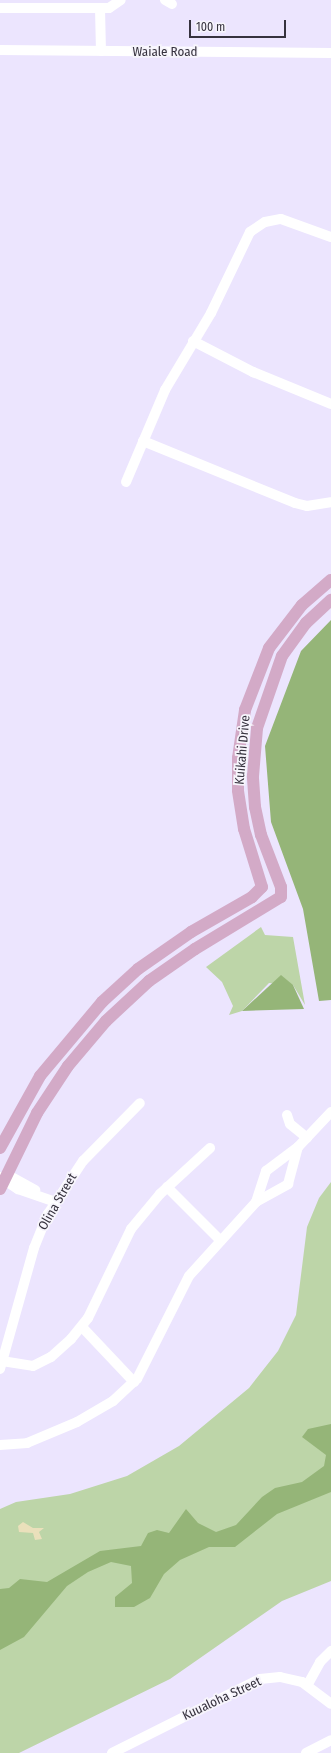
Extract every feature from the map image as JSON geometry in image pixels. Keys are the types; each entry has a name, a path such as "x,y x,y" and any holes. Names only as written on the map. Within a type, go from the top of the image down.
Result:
{"main road":[{"name":"Kuikahi Drive","path":"0,1148 40,1076 102,1002 138,969 262,887 244,829 238,790 238,758 245,710 259,669 280,630 302,605 331,580"},
{"name":"Kuikahi Drive","path":"1,1181 36,1113 68,1066 106,1021 149,981 178,961 281,897 281,887 261,835 255,807 253,776 256,728 282,656 306,623 331,600"}],"street":[{"path":"0,8 100,8 114,6 121,0"},
{"path":"100,8 101,51"},
{"name":"Waiale Road","path":"0,50 331,53"},
{"path":"126,482 165,390 222,294 245,238 257,226 272,220 288,220 331,237"},
{"path":"193,341 253,372 331,404"},
{"path":"143,441 295,503 307,506 331,502"},
{"name":"Olina Street","path":"1,1365 34,1248 52,1201 83,1161 140,1103"},
{"path":"256,1202 266,1171 298,1147 331,1112"},
{"path":"286,1114 290,1124 307,1138"},
{"path":"0,1445 22,1445 77,1422 113,1401 134,1382 148,1362 184,1285 256,1202 288,1184 298,1147"},
{"path":"1,1365 23,1367 41,1364 82,1327 131,1229 167,1188 210,1148"},
{"path":"1,1181 10,1176 52,1201"},
{"path":"167,1188 221,1241"},
{"path":"82,1327 134,1382"},
{"path":"308,1684 331,1651"},
{"name":"Kuualoha Street","path":"112,1753 253,1682 280,1677 308,1684 331,1704"},
{"path":"306,1753 331,1740"}],"green space":[{"path":"331,620 331,1000 319,1001 303,909 271,822 265,746 301,651"},
{"path":"261,927 265,935 293,937 305,1005 293,985 269,983 242,1011 229,1015 233,1006 222,982 206,967"},
{"path":"281,975 293,985 304,1009 242,1011"},
{"path":"331,1182 331,1581 282,1601 170,1679 19,1753 0,1753 0,1509 16,1502 70,1494 127,1476 179,1446 249,1388 278,1351 296,1315 307,1227 319,1198"},
{"path":"331,1424 331,1492 277,1514 235,1547 209,1547 180,1560 164,1574 150,1598 134,1607 115,1607 115,1597 132,1583 131,1566 111,1562 88,1572 67,1586 24,1637 0,1650 0,1589 9,1588 20,1579 47,1582 100,1551 141,1546 148,1533 157,1530 169,1533 186,1509 198,1523 216,1532 236,1525 262,1497 275,1488 302,1482 324,1466 326,1455 302,1437 308,1429"}],"sand":[{"path":"23,1522 33,1528 44,1528 39,1532 42,1539 35,1540 33,1533 19,1532 18,1526"}]}
